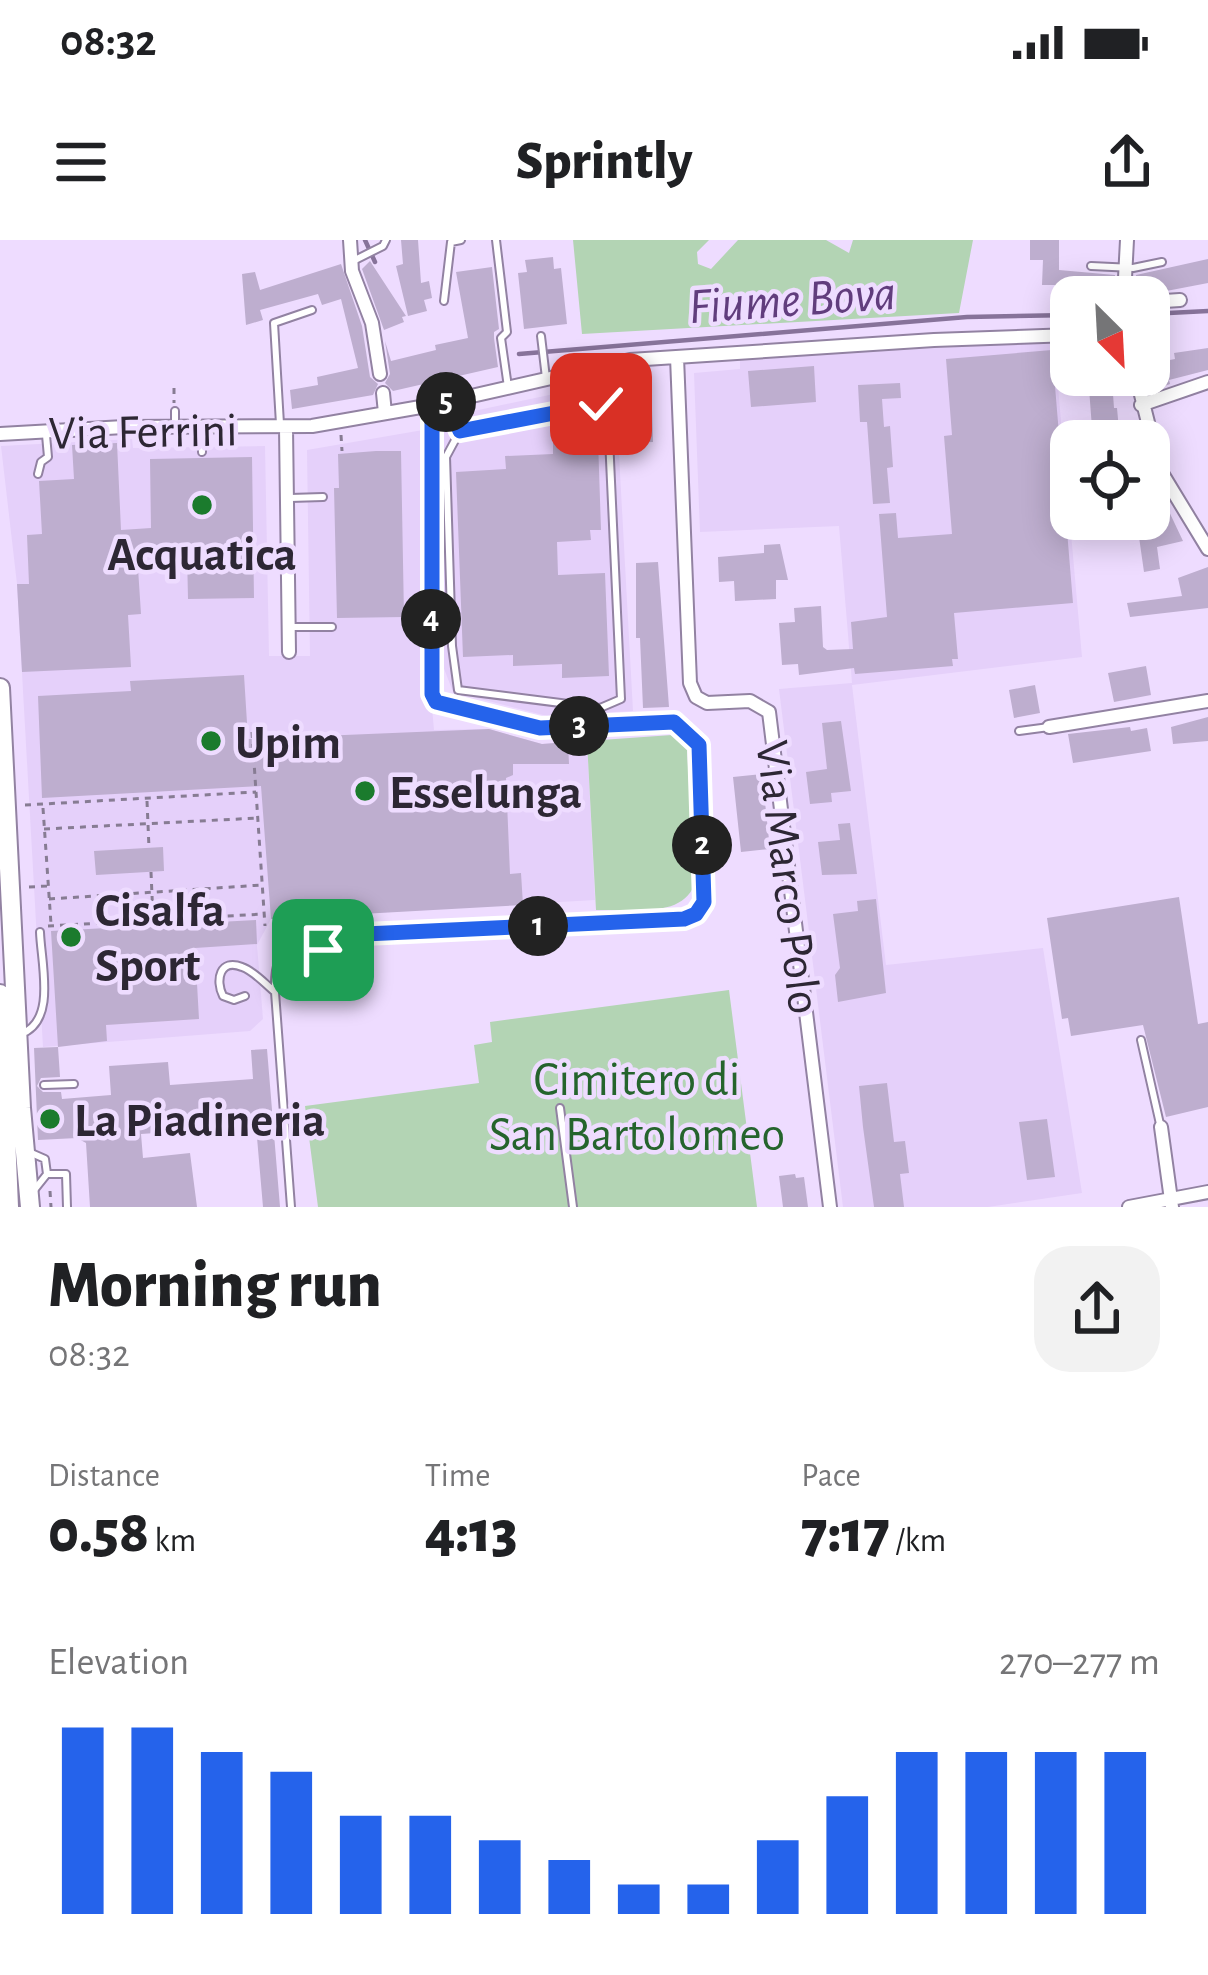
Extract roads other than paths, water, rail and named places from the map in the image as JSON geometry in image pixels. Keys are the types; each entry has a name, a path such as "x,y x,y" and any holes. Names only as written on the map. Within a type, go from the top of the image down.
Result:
{"main road":[{"path":"0,688 18,1036 33,1085 24,1150 29,1201"},
{"path":"0,994 6,1197"}],"street":[{"path":"350,240 351,262 372,323 380,374"},
{"path":"1125,276 1127,240"},
{"path":"1170,300 1187,299"},
{"name":"Via Ferrini","path":"0,434 175,426 283,428 432,405 598,365 1050,336"},
{"name":"Via Marco Polo","path":"677,357 689,683 696,698 707,703 750,701 770,712 830,1207"},
{"path":"1142,405 1208,382"},
{"path":"383,393 386,412"},
{"path":"1140,396 1160,470 1208,549"},
{"name":"Via Ferrini","path":"283,428 289,652"},
{"path":"1048,727 1208,701"},
{"path":"1161,1127 1172,1203"},
{"path":"1130,1207 1172,1203 1208,1192"}],"lane":[{"path":"351,262 386,240"},
{"path":"444,301 451,242 460,240"},
{"path":"496,240 508,316 507,332 501,338 508,388"},
{"path":"1090,266 1125,268 1162,262"},
{"path":"283,428 274,323 312,310"},
{"path":"542,340 546,378"},
{"path":"460,431 446,457 452,646 458,690 600,708 621,699 609,438 598,365"},
{"path":"448,401 460,431"},
{"path":"460,431 601,404"},
{"path":"291,1207 274,969 282,949 302,937 684,919 696,914 704,902 699,745 674,722 540,728 436,702 431,683 432,405"},
{"path":"175,411 175,426"},
{"path":"201,426 202,452"},
{"path":"38,474 48,457 46,431"},
{"path":"287,498 323,497"},
{"path":"289,627 332,627"},
{"path":"1018,731 1048,727"},
{"path":"18,1036 32,1030 42,1016 40,932"},
{"path":"322,936 323,952"},
{"path":"245,996 234,1000 224,996 217,984 226,966 237,964 275,992"},
{"path":"1141,1040 1161,1127"},
{"path":"33,1085 74,1084"},
{"path":"560,1108 573,1207"},
{"path":"24,1150 45,1160 48,1178"},
{"path":"29,1201 48,1178 66,1174 67,1207"}],"waterway":[{"name":"Fiume Bova","path":"365,240 375,262"},
{"name":"Fiume Bova","path":"1170,313 1208,311"},
{"name":"Fiume Bova","path":"519,354 967,317 1050,315"}],"place":[{"name":"Acquatica","path":"202,505"},
{"name":"Upim","path":"211,741"},
{"name":"Esselunga","path":"365,791"},
{"name":"Cisalfa Sport","path":"71,937"},
{"name":"La Piadineria","path":"50,1119"}],"park label":[{"name":"Cimitero di San Bartolomeo","path":"637,1106"}]}
